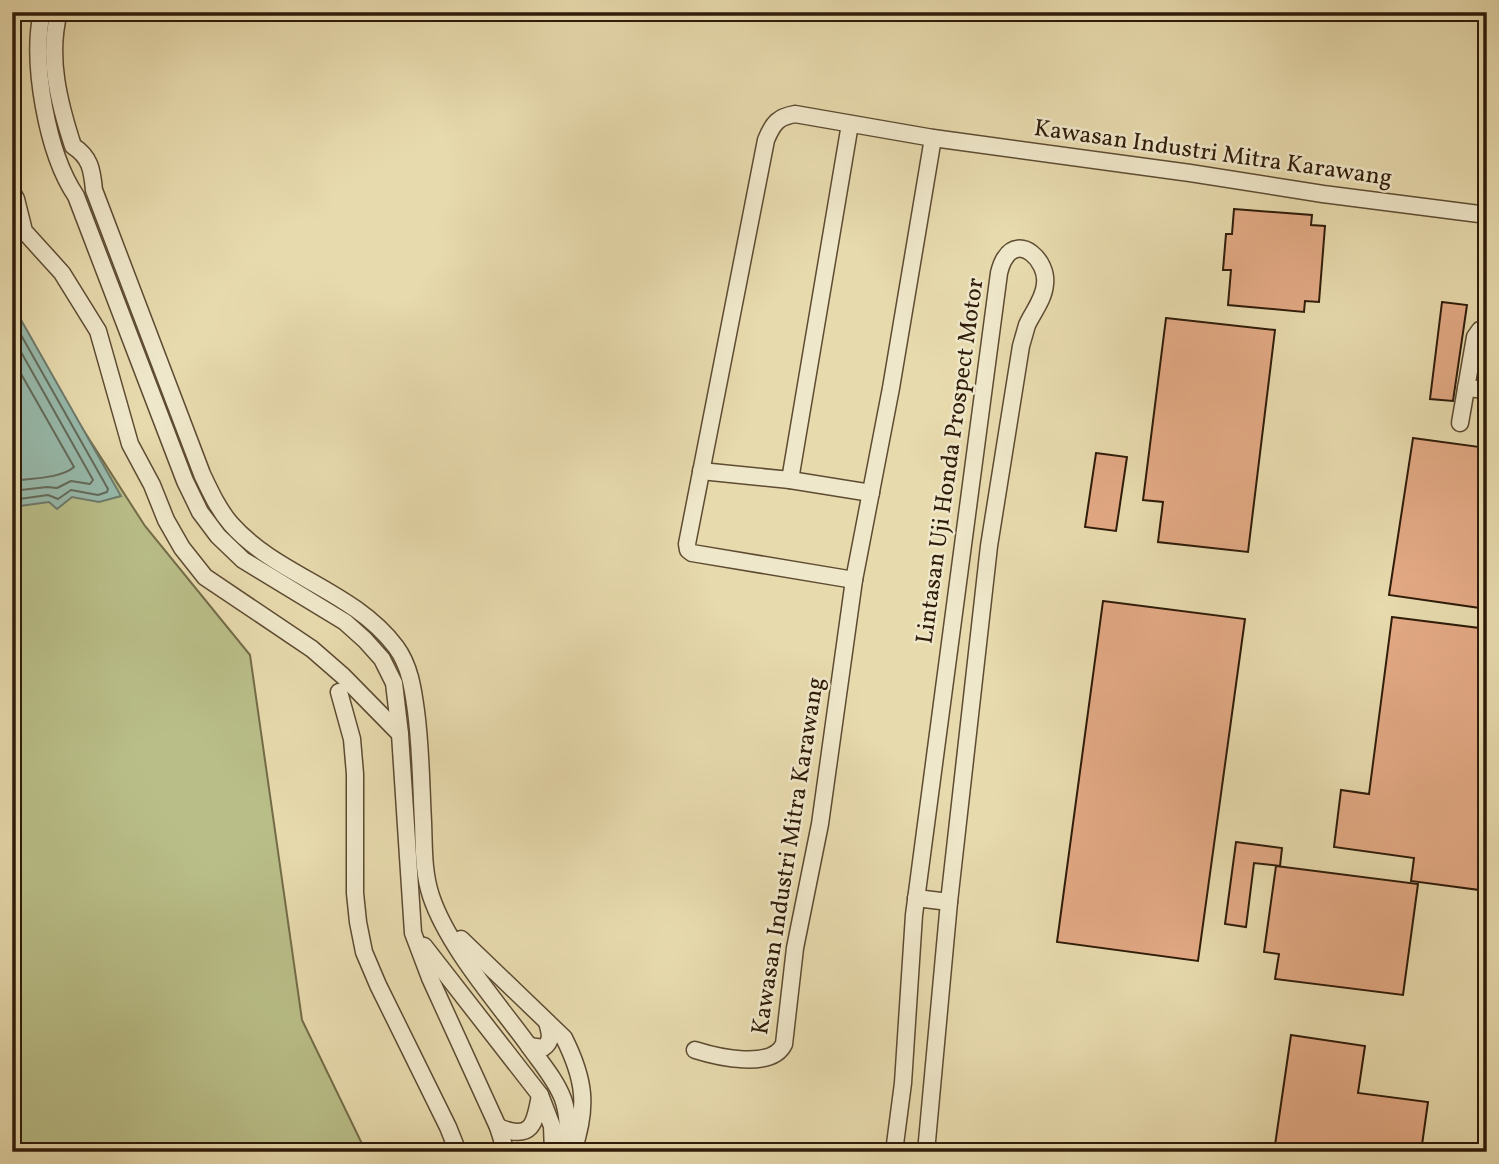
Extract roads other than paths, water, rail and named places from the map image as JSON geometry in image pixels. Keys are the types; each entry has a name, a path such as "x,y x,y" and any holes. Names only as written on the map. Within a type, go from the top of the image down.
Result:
{"street":[{"path":"42,12 47,63"},
{"path":"59,12 47,63 43,106 65,149 67,184 76,196 185,481 200,512 218,536 243,560 345,622 382,659 394,683 400,734 413,933 430,978 498,1127 506,1152"},
{"name":"Kawasan Industri Mitra Karawang","path":"854,580 692,553 687,544 766,140 773,124 781,116 795,114 933,138 1487,215"},
{"path":"790,480 850,124"},
{"name":"Kawasan Industri Mitra Karawang","path":"695,1050 726,1057 761,1059 772,1058 780,1052 784,1044 795,948 820,824 854,580 891,388 933,138"},
{"path":"65,149 85,154 93,175 93,190 202,474 216,503 232,524 255,545 356,607 397,649 412,680 419,734 425,870 441,921 474,971 548,1071 563,1099 569,1126 570,1152"},
{"path":"76,196 93,190"},
{"path":"12,192 24,231 62,273 98,331 130,444 182,548 205,577 312,649 344,676 400,734"},
{"name":"Lintasan Uji Honda Prospect Motor","path":"894,1152 903,1083 916,898 999,273 1005,256 1013,251 1023,250 1032,253 1041,262 1045,272 1045,287 1021,346 989,546 949,902 926,1152"},
{"path":"1460,423 1466,388 1479,360 1475,337 1480,330 1487,328"},
{"path":"1466,388 1487,390"},
{"path":"701,471 790,480 871,493"},
{"path":"339,692 352,739 355,774 355,893 364,952 377,985 449,1127 458,1152"},
{"path":"916,898 949,902"},
{"path":"441,921 564,1038 574,1058 584,1104 581,1126 570,1152"},
{"path":"413,933 540,1094 552,1126 553,1152"},
{"path":"528,1046 543,1048 549,1044 547,1022"},
{"path":"498,1127 512,1133 525,1132 535,1123 540,1094"}],"water":[{"path":"12,304 121,496 99,502 72,497 57,509 49,502 12,507"}]}
